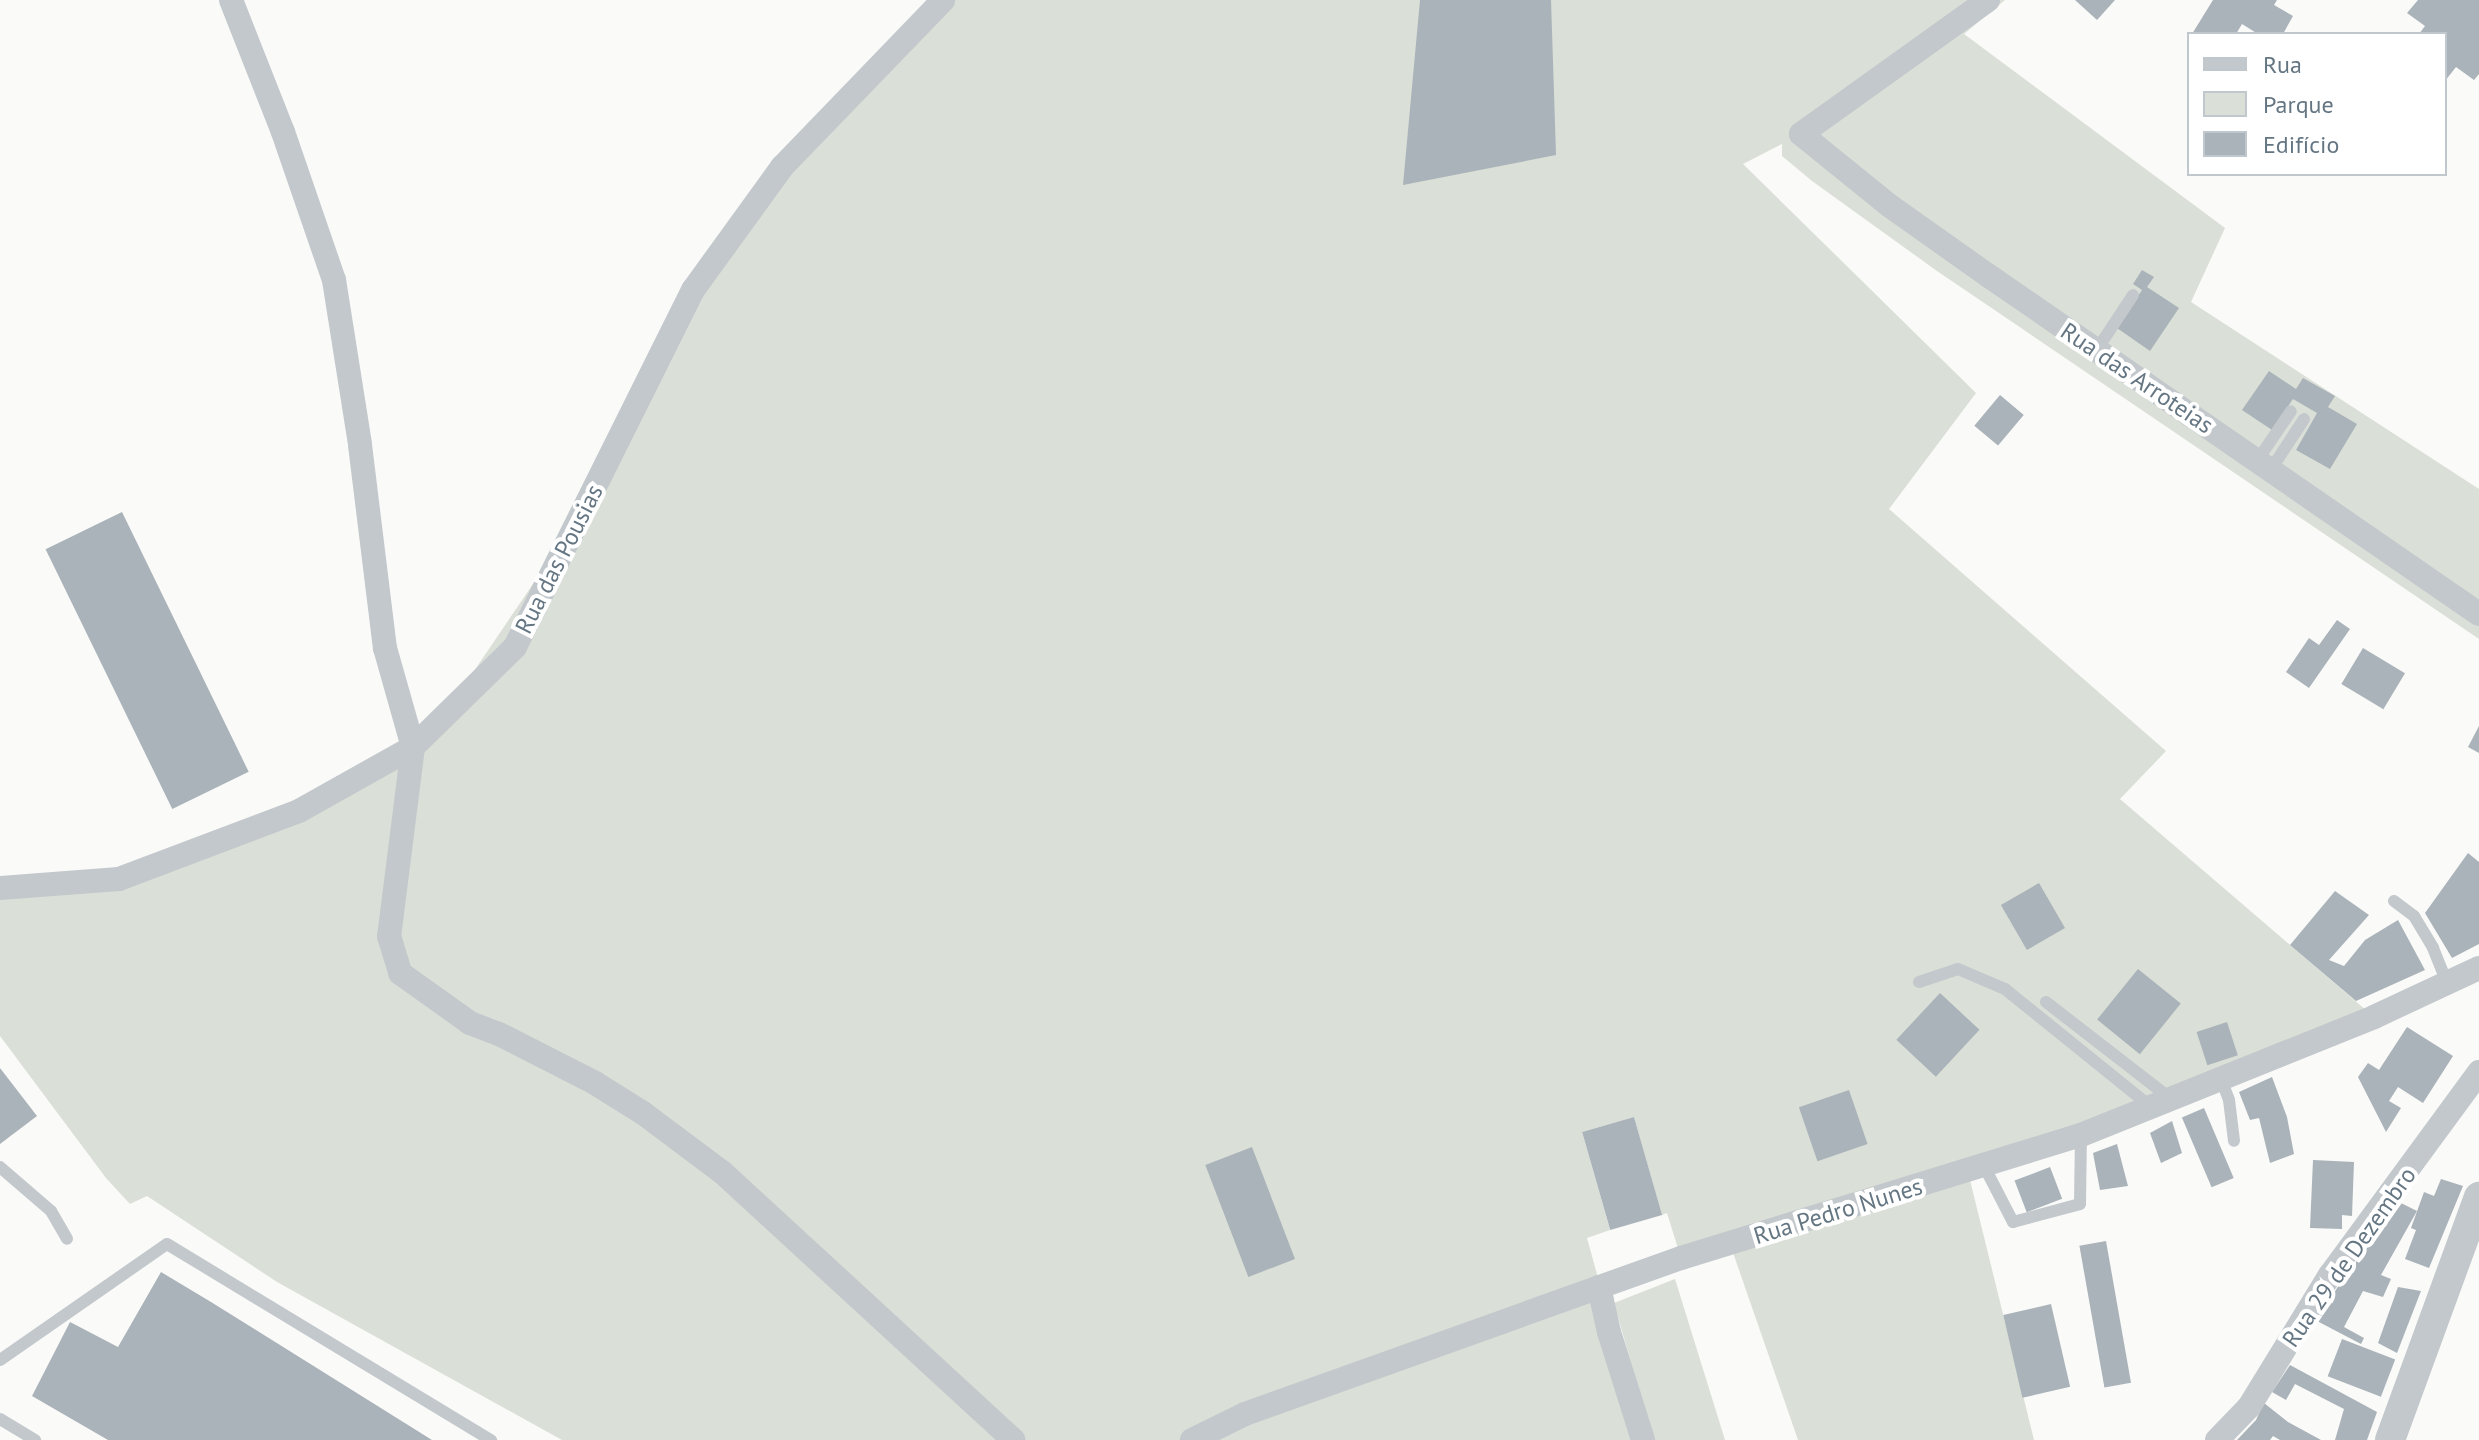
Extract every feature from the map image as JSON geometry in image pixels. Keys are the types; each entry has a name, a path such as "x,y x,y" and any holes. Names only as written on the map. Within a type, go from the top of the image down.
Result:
{"street":[{"path":"231,0 283,132 334,280 360,445 385,648 413,747 389,936 400,973 470,1023 499,1034 607,1091 722,1172 1013,1440"},
{"name":"Rua das Pousias","path":"0,888 119,879 299,811 413,747 515,647 693,290 782,167 943,0"},
{"name":"Rua das Arroteias","path":"1988,0 1801,134 1890,206 2479,614"},
{"name":"Rua Pedro Nunes","path":"1192,1440 1245,1414 1681,1258 2081,1135 2374,1017 2479,968"},
{"name":"Rua 29 de Dezembro","path":"2217,1440 2249,1407 2330,1275 2479,1072"},
{"path":"2390,1440 2479,1197"},
{"path":"1599,1287 1609,1332 1643,1440"}],"lane":[{"path":"2096,351 2133,295"},
{"path":"2263,466 2291,411"},
{"path":"2263,466 2304,419"},
{"path":"2394,901 2414,916 2433,948 2446,981"},
{"path":"1919,982 1958,969 2005,989 2161,1103"},
{"path":"2046,1002 2161,1103"},
{"path":"2221,1079 2229,1100 2234,1141"},
{"path":"1984,1166 2013,1222 2080,1204 2081,1135"},
{"path":"0,1167 51,1211 67,1239"},
{"path":"0,1360 167,1244 491,1440"},
{"path":"0,1419 35,1440"}],"green space":[{"path":"943,0 2005,0 1964,34 2225,228 2191,302 2479,489 2479,639 1937,271 1812,181 1782,156 1782,144 1743,164 1976,393 1889,509 2166,751 2120,799 2374,1017 1968,1172 2034,1440 1798,1440 1730,1244 1681,1258 1667,1213 1662,1215 1634,1117 1582,1132 1610,1230 1587,1238 1643,1440 562,1440 277,1282 147,1196 130,1204 106,1178 0,1036 0,888 119,879 299,811 442,718 584,509 693,290 782,167"},
{"path":"1675,1279 1725,1440 1653,1440 1614,1303"}],"building":[{"path":"1420,0 1551,0 1556,155 1403,185"},
{"path":"2075,0 2115,0 2097,20"},
{"path":"2213,0 2277,0 2274,5 2293,16 2284,32 2255,32 2242,24 2237,32 2193,32"},
{"path":"2418,0 2479,0 2479,74 2474,80 2456,67 2447,78 2447,32 2420,32 2425,26 2407,13"},
{"path":"2142,270 2154,277 2147,287 2179,308 2150,351 2117,328 2142,290 2133,284"},
{"path":"2269,371 2296,389 2303,378 2335,396 2328,407 2357,424 2330,469 2296,450 2317,413 2293,399 2272,430 2242,410"},
{"path":"2000,395 2024,415 1998,446 1974,426"},
{"path":"122,512 249,772 172,809 46,549"},
{"path":"2337,620 2350,629 2309,688 2286,672 2309,638 2319,645"},
{"path":"2363,648 2405,673 2383,709 2341,684"},
{"path":"2479,726 2479,753 2468,747"},
{"path":"2468,853 2479,862 2479,944 2452,958 2425,913"},
{"path":"2039,883 2065,928 2027,950 2001,905"},
{"path":"2335,891 2369,915 2329,960 2344,966 2365,940 2398,920 2425,970 2356,1001 2290,945"},
{"path":"2138,969 2181,1004 2140,1054 2097,1020"},
{"path":"1940,993 1979,1030 1936,1077 1896,1040"},
{"path":"2227,1022 2238,1055 2207,1065 2197,1032"},
{"path":"2407,1027 2453,1056 2423,1103 2398,1087 2389,1101 2401,1108 2386,1132 2358,1077 2368,1063 2379,1070"},
{"path":"0,1068 37,1116 0,1144"},
{"path":"2272,1077 2287,1117 2294,1154 2270,1163 2259,1118 2250,1120 2239,1092"},
{"path":"1849,1090 1868,1144 1817,1161 1799,1107"},
{"path":"2204,1108 2234,1178 2212,1187 2182,1117"},
{"path":"1634,1117 1662,1215 1610,1230 1582,1132"},
{"path":"2172,1121 2182,1153 2161,1163 2150,1133"},
{"path":"2117,1144 2128,1186 2100,1190 2093,1153"},
{"path":"1252,1147 1295,1259 1248,1277 1205,1165"},
{"path":"2313,1160 2354,1162 2352,1216 2342,1215 2342,1229 2310,1228"},
{"path":"2050,1167 2062,1199 2027,1212 2015,1181"},
{"path":"2441,1179 2463,1186 2429,1268 2405,1259 2416,1230 2411,1228 2424,1192 2434,1196"},
{"path":"2401,1203 2417,1211 2381,1275 2391,1279 2383,1297 2363,1291 2344,1327 2364,1338 2361,1344 2317,1321 2342,1280"},
{"path":"2106,1241 2131,1383 2104,1388 2079,1246"},
{"path":"161,1272 432,1440 108,1440 32,1396 70,1322 118,1347"},
{"path":"2398,1287 2421,1291 2397,1353 2378,1343"},
{"path":"2051,1304 2070,1387 2022,1398 2003,1315"},
{"path":"2342,1339 2395,1359 2381,1397 2328,1376"},
{"path":"2290,1365 2377,1412 2367,1440 2335,1440 2344,1409 2295,1384 2286,1400 2272,1392"},
{"path":"2264,1403 2288,1422 2321,1440 2280,1440 2273,1436 2270,1440 2237,1440 2256,1420"}]}
